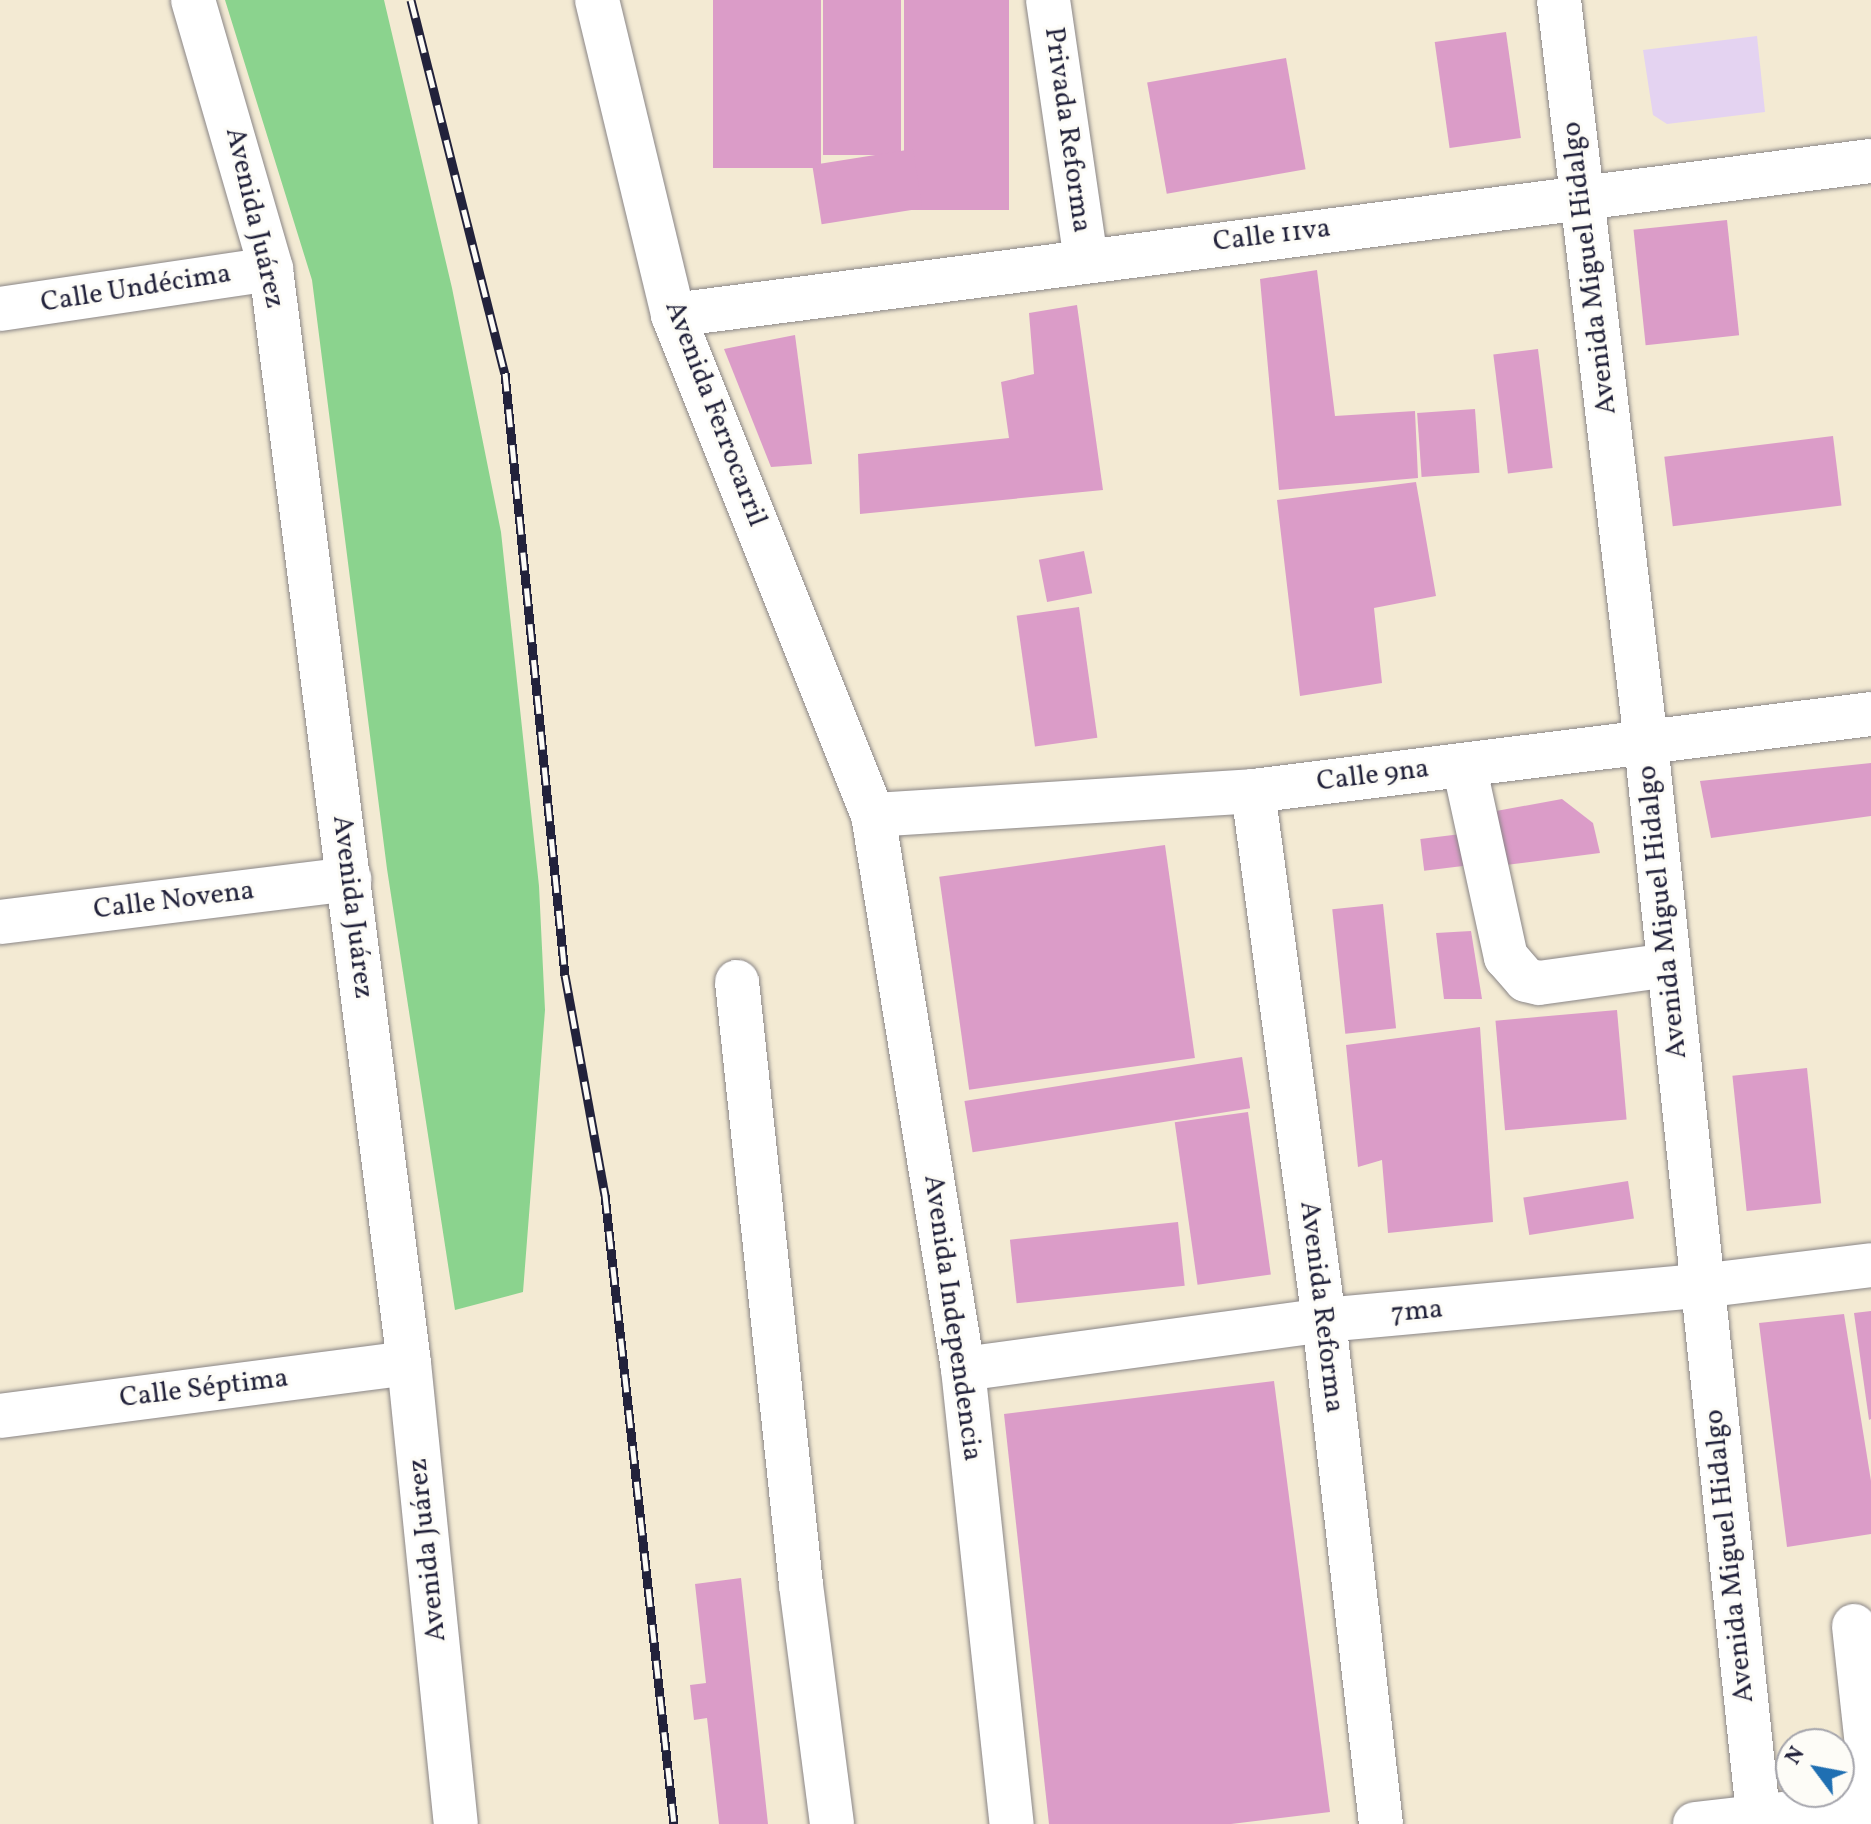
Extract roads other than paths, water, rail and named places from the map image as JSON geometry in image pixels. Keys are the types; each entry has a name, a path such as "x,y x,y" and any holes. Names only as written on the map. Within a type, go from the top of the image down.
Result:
{"street":[{"name":"Avenida Juárez","path":"193,0 271,269 409,1363 456,1824"},
{"name":"Avenida Ferrocarril","path":"597,0 673,315 873,815"},
{"name":"Privada Reforma","path":"1048,0 1086,260"},
{"name":"Avenida Miguel Hidalgo","path":"1559,0 1646,743 1758,1820"},
{"name":"Calle 11va","path":"673,315 1871,161"},
{"name":"Calle Undécima","path":"0,309 271,269"},
{"name":"Calle 9na","path":"873,815 1253,791 1871,714"},
{"path":"1464,765 1506,957 1526,980 1539,983 1669,965"},
{"name":"Avenida Reforma","path":"1253,791 1324,1320 1381,1824"},
{"name":"Avenida Independencia","path":"873,815 963,1369 1012,1824"},
{"name":"Calle Novena","path":"0,922 349,879"},
{"path":"737,982 801,1585 832,1824"},
{"name":"7ma","path":"963,1369 1324,1320 1701,1286 1871,1265"},
{"name":"Calle Séptima","path":"0,1416 409,1363"},
{"path":"1854,1626 1871,1782"},
{"path":"1695,1824 1758,1820 1871,1804"}],"railway":[{"path":"411,0 505,373 565,975 605,1195 674,1824"}]}
